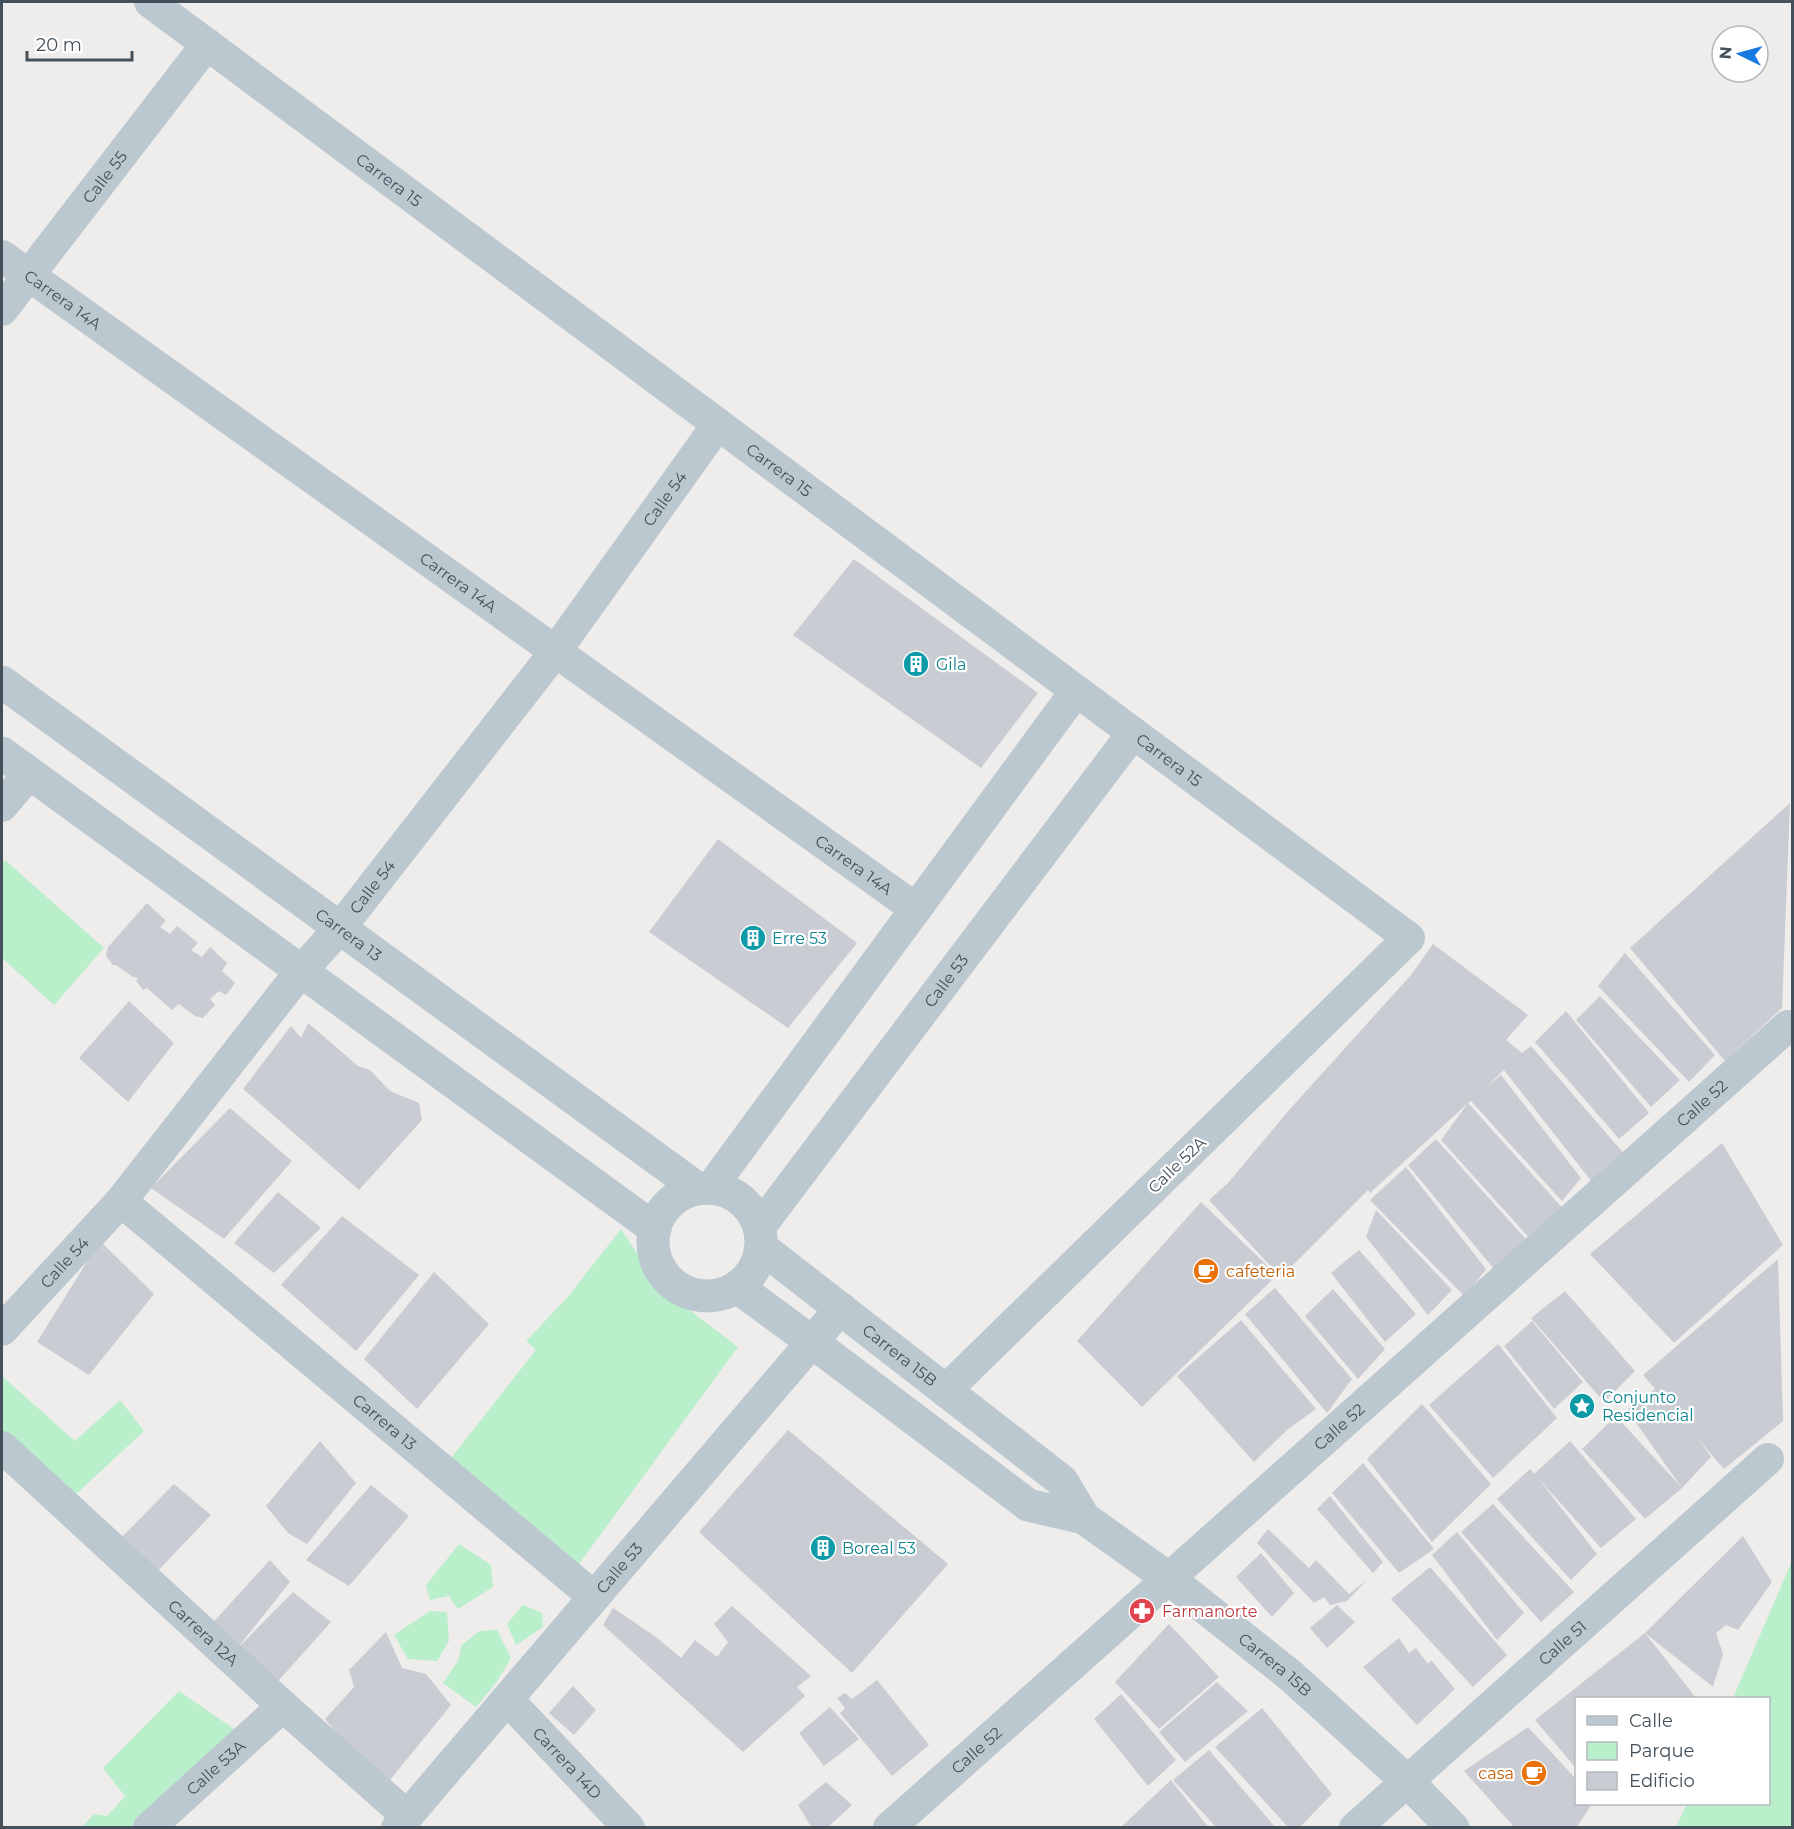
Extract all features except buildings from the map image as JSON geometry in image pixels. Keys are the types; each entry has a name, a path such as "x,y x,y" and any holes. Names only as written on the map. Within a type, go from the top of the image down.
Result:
{"street":[{"name":"Carrera 15","path":"150,2 1409,938"},
{"name":"Calle 55","path":"2,310 207,44"},
{"name":"Carrera 14A","path":"2,256 916,909"},
{"name":"Calle 54","path":"2,1327 121,1201 301,971 340,928 555,651 718,424"},
{"name":"Carrera 13","path":"2,682 703,1189"},
{"path":"703,1189 916,909 1076,691"},
{"name":"Calle 53","path":"760,1237 1133,734"},
{"path":"2,753 655,1229"},
{"path":"2,806 30,773"},
{"name":"Calle 52A","path":"945,1391 1409,938"},
{"name":"Calle 52","path":"889,1827 1788,1026"},
{"path":"703,1189 725,1191 740,1199 752,1212 760,1237 757,1263 749,1277 737,1287 720,1294 701,1296 684,1291 669,1280 658,1265 653,1247 655,1229 663,1210 678,1196 703,1189"},
{"name":"Carrera 13","path":"121,1201 594,1597"},
{"name":"Carrera 15B","path":"760,1237 841,1308 1062,1481 1084,1518"},
{"name":"Carrera 15B","path":"737,1287 1028,1505 1084,1518 1168,1578 1291,1676 1408,1782 1453,1827"},
{"name":"Calle 53","path":"402,1822 841,1308"},
{"name":"Carrera 12A","path":"2,1447 283,1706 402,1822"},
{"name":"Calle 51","path":"1354,1827 1408,1782 1768,1459"},
{"name":"Carrera 14D","path":"507,1699 628,1827"},
{"name":"Calle 53A","path":"149,1827 283,1706"}],"green space":[{"path":"5,860 104,948 54,1005 2,958 2,863"},
{"path":"1791,900 1792,900 1792,1434"},
{"path":"621,1229 659,1287 738,1347 571,1575 440,1472 536,1350 526,1341 567,1298"},
{"path":"2,1376 75,1441 120,1400 144,1431 58,1511 2,1461"},
{"path":"459,1544 491,1565 493,1587 458,1609 449,1596 430,1600 426,1585"},
{"path":"1792,1561 1792,1827 1676,1827 1687,1805 1770,1805 1770,1697 1733,1697"},
{"path":"523,1605 542,1613 543,1627 516,1645 507,1624"},
{"path":"430,1611 447,1612 449,1641 437,1661 408,1659 394,1635"},
{"path":"497,1630 511,1658 496,1683 476,1707 443,1683 459,1659 461,1646 479,1631"},
{"path":"179,1691 234,1729 147,1827 81,1828 94,1814 107,1816 125,1796 103,1768"}],"place":[{"name":"Gila","path":"916,664"},
{"name":"Erre 53","path":"753,938"},
{"name":"cafeteria","path":"1206,1271"},
{"name":"Conjunto Residencial","path":"1582,1406"},
{"name":"Boreal 53","path":"823,1548"},
{"name":"Farmanorte","path":"1142,1611"},
{"name":"casa","path":"1534,1773"}]}
